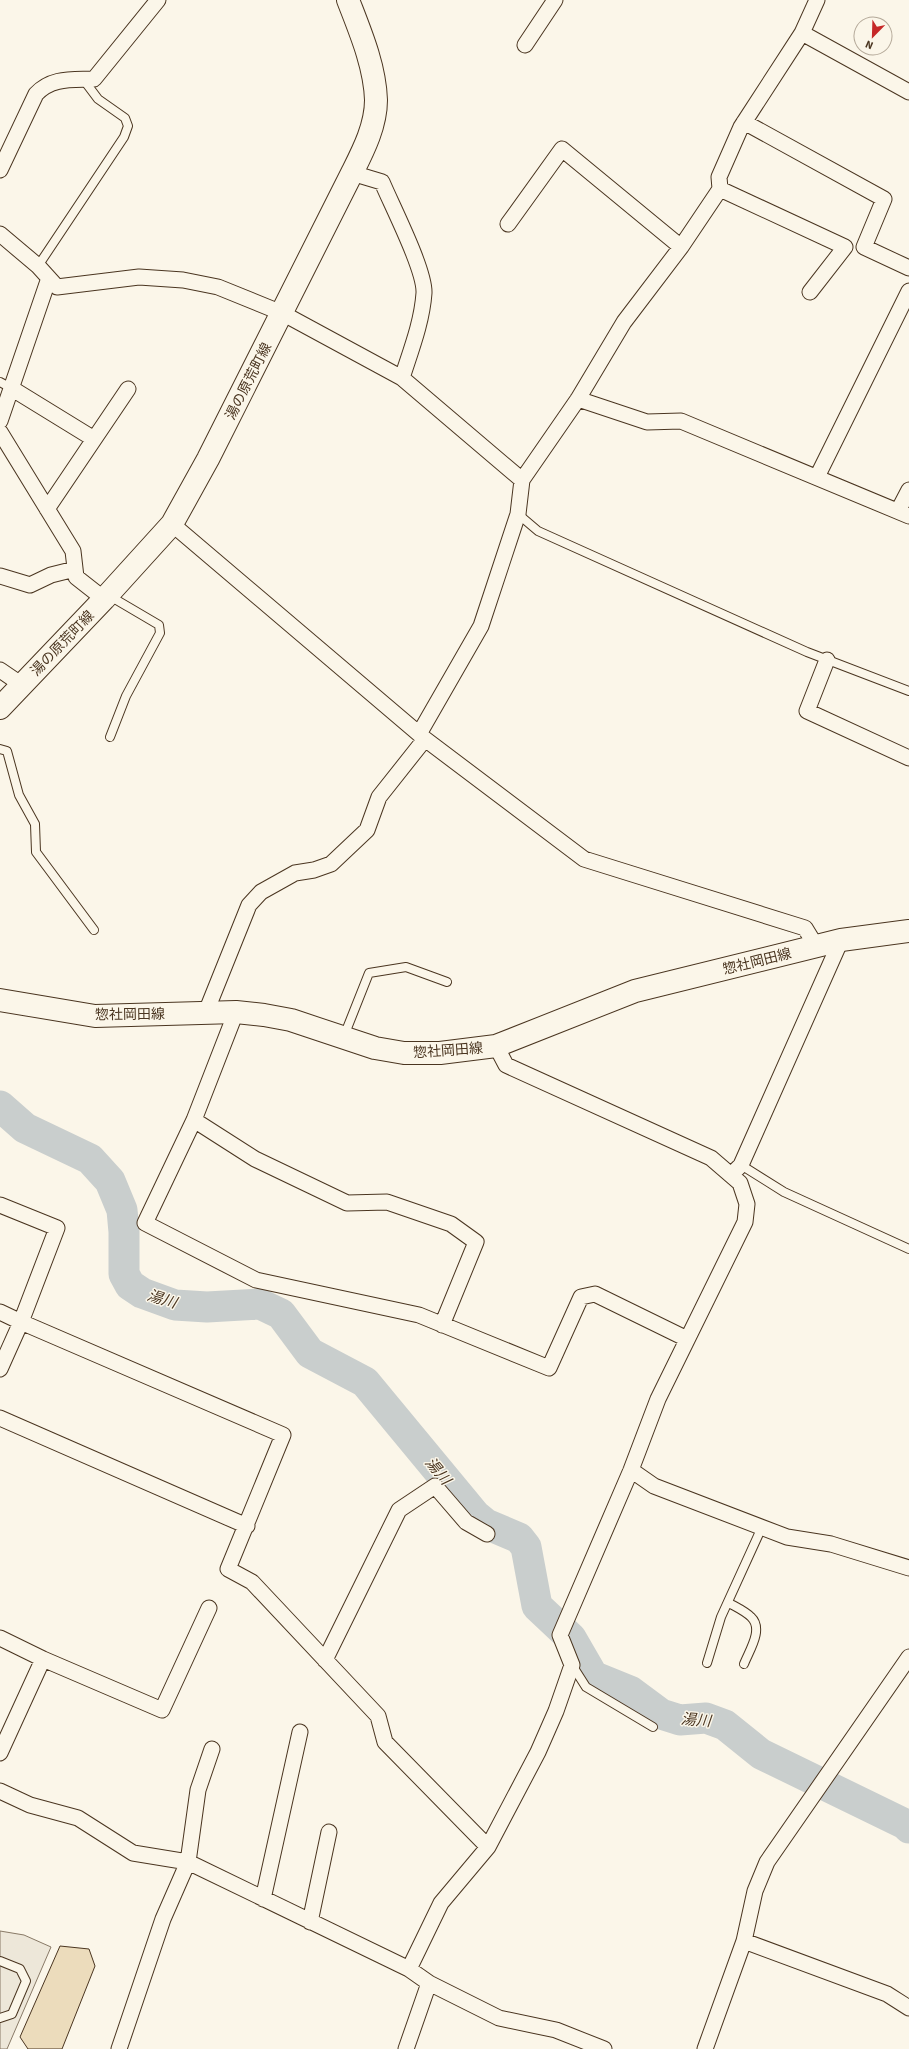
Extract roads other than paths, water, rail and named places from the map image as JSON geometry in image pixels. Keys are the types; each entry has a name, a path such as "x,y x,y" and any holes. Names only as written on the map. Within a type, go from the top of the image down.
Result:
{"main road":[{"name":"湯の原荒町線","path":"0,708 106,597 172,524 208,459 352,173 368,137 376,100 372,73 348,0"},
{"name":"惣社岡田線","path":"0,1000 95,1016 206,1012 264,1014 291,1020 375,1048 404,1053 440,1053 496,1046 635,991 841,940 909,931"}],"street":[{"path":"0,170 36,94 43,86 57,80 94,79 158,0"},
{"path":"525,45 554,0"},
{"path":"206,1012 249,905 261,892 294,873 314,870 331,864 367,830 380,797 422,736 481,626 518,514 522,480 578,399 624,322 681,247 720,189 719,177 744,122 802,33 817,0"},
{"path":"802,33 909,92"},
{"path":"744,122 884,199 864,247 909,268"},
{"path":"508,224 562,149 681,247"},
{"path":"352,173 382,182 420,273 424,291 418,332 402,378"},
{"path":"720,189 845,248 810,292"},
{"path":"0,234 38,266 57,286 140,277 183,280 218,287 282,313 402,378 522,480"},
{"path":"0,421 6,385 49,278"},
{"path":"817,478 909,291"},
{"path":"6,385 94,440"},
{"path":"47,509 128,389"},
{"path":"578,399 647,422 681,421 904,514 909,490"},
{"path":"0,432 73,551 76,577 106,597"},
{"path":"172,524 422,736 584,859 805,928 816,946"},
{"path":"0,576 30,585 51,575 75,569"},
{"path":"827,660 807,711 909,758"},
{"path":"0,670 22,685"},
{"path":"409,1969 441,1903 488,1847 538,1752 556,1712 572,1665 560,1635 631,1470 658,1399 745,1222 747,1204 736,1170 841,940"},
{"path":"236,1012 194,1120 145,1223 256,1280 419,1315 549,1368 581,1297 595,1294 688,1339"},
{"path":"496,1046 506,1065 736,1170"},
{"path":"194,1120 255,1159 347,1204 387,1202 452,1224 476,1242 442,1325"},
{"path":"0,1205 57,1228 21,1322 0,1369"},
{"path":"0,1312 283,1435 247,1526 228,1569 252,1582 326,1660 378,1716 385,1742 488,1847"},
{"path":"0,1418 247,1526"},
{"path":"631,1470 654,1486 787,1537 831,1544 909,1566"},
{"path":"326,1660 399,1510 435,1486 466,1522 487,1534"},
{"path":"0,1638 43,1659 162,1710 209,1608"},
{"path":"705,2049 744,1941 755,1891 768,1862 909,1657"},
{"path":"0,1752 43,1659"},
{"path":"263,1899 300,1732"},
{"path":"120,2049 163,1918 188,1862 198,1790 212,1749"},
{"path":"0,1791 30,1805 78,1818 133,1853 188,1862 409,1969 429,1983 499,2018 556,2030 604,2049"},
{"path":"310,1922 329,1832"},
{"path":"744,1941 887,1994 909,2008"},
{"path":"406,2049 429,1983"}],"lane":[{"path":"38,266 124,137 128,126 125,118 98,100 83,79"},
{"path":"518,514 538,531 827,660 909,691"},
{"path":"106,597 159,625 160,633 126,696 110,737"},
{"path":"0,749 7,751 19,795 35,824 36,852 94,930"},
{"path":"343,1038 369,973 406,968 447,982"},
{"path":"736,1170 909,1249"},
{"path":"707,1664 721,1617 729,1603 762,1528"},
{"path":"729,1603 751,1617 756,1625 756,1634 744,1664"},
{"path":"572,1665 586,1687 653,1726"},
{"path":"0,1961 20,1969 26,1981 12,2014 0,2018"}],"waterway":[{"name":"湯川","path":"0,1106 25,1128 90,1159 110,1181 122,1210 124,1232 124,1274 130,1285 142,1293 175,1305 207,1307 260,1304 281,1314 310,1353 365,1382 475,1515 486,1524 519,1538 526,1547 537,1606 571,1638 593,1676 630,1691 661,1714 680,1720 706,1718 725,1725 761,1754 905,1824 909,1828"}]}
